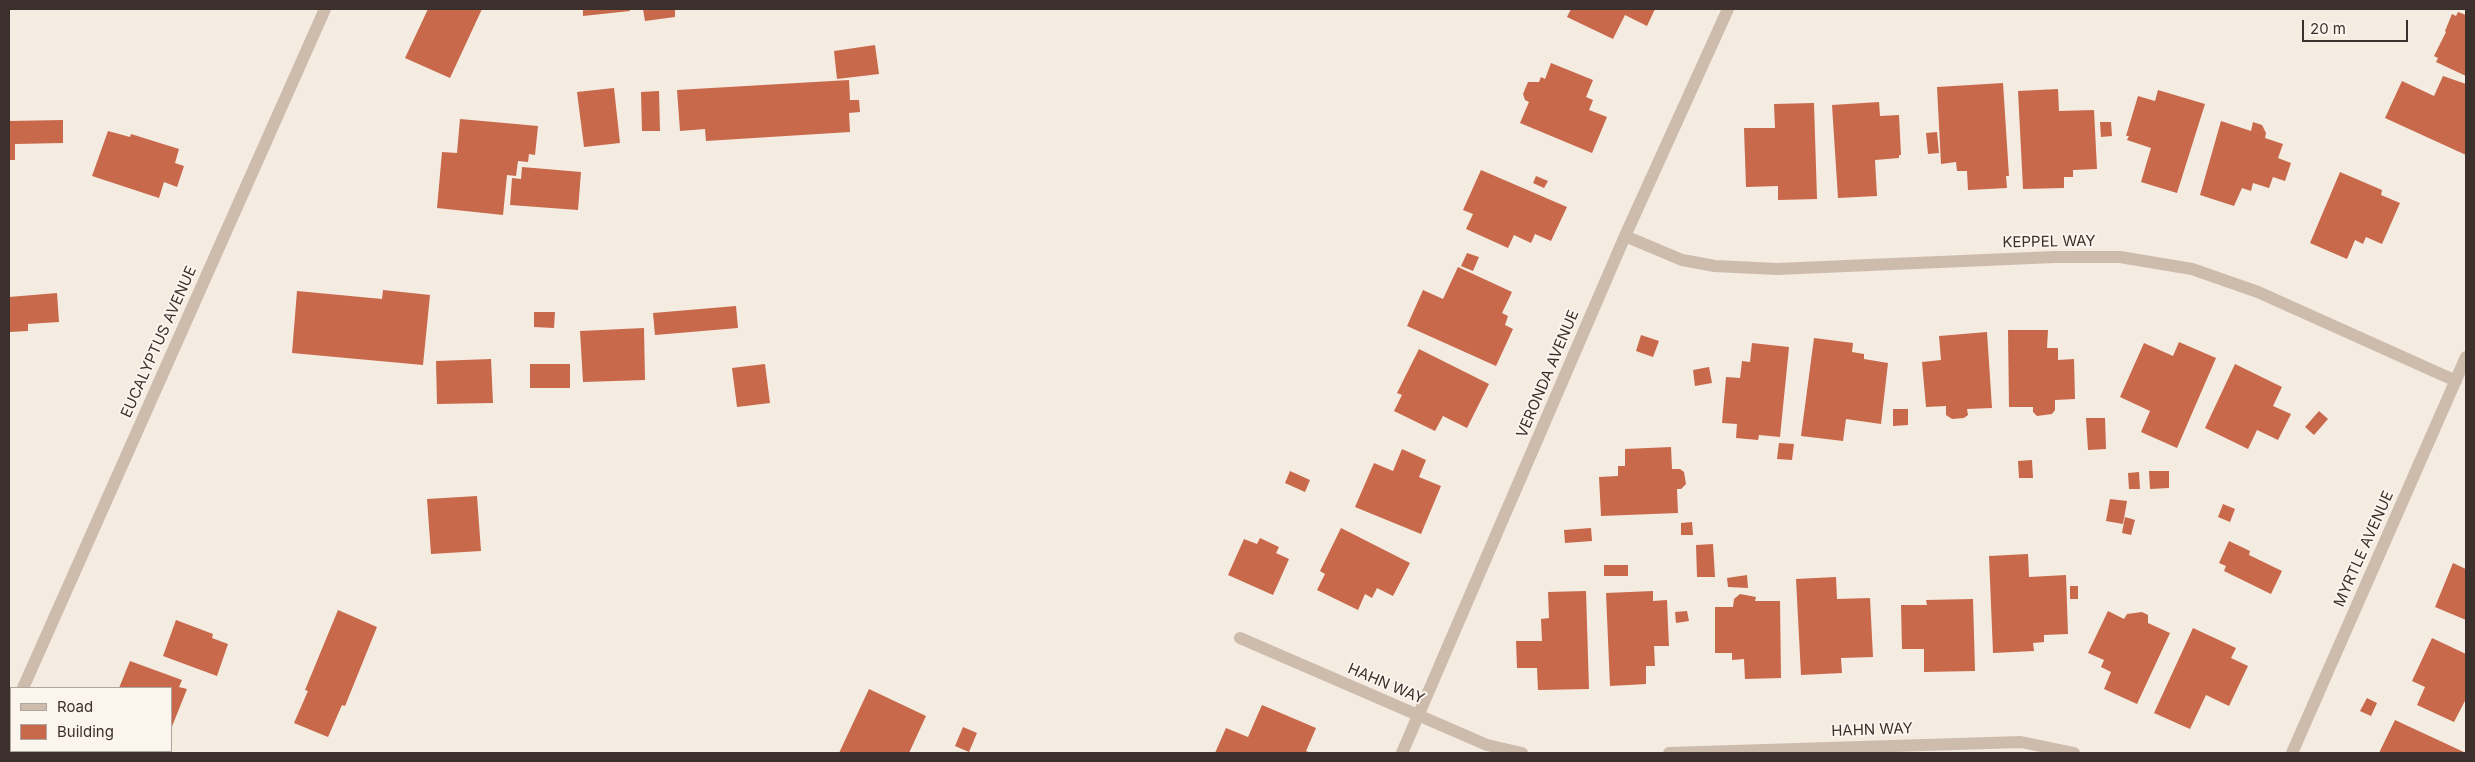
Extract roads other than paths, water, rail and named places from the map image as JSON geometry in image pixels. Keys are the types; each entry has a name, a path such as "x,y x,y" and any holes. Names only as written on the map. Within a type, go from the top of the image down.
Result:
{"street":[{"name":"EUCALYPTUS AVENUE","path":"22,687 325,9"},
{"name":"VERONDA AVENUE","path":"1402,753 1625,236 1728,9"},
{"name":"KEPPEL WAY","path":"1625,236 1682,260 1715,266 1777,269 2055,257 2120,257 2192,269 2258,292 2456,381"},
{"name":"MYRTLE AVENUE","path":"2292,753 2466,357"},
{"name":"HAHN WAY","path":"1240,638 1487,745 1522,753"},
{"name":"HAHN WAY","path":"1669,753 1968,748 2022,742 2074,753"}]}
